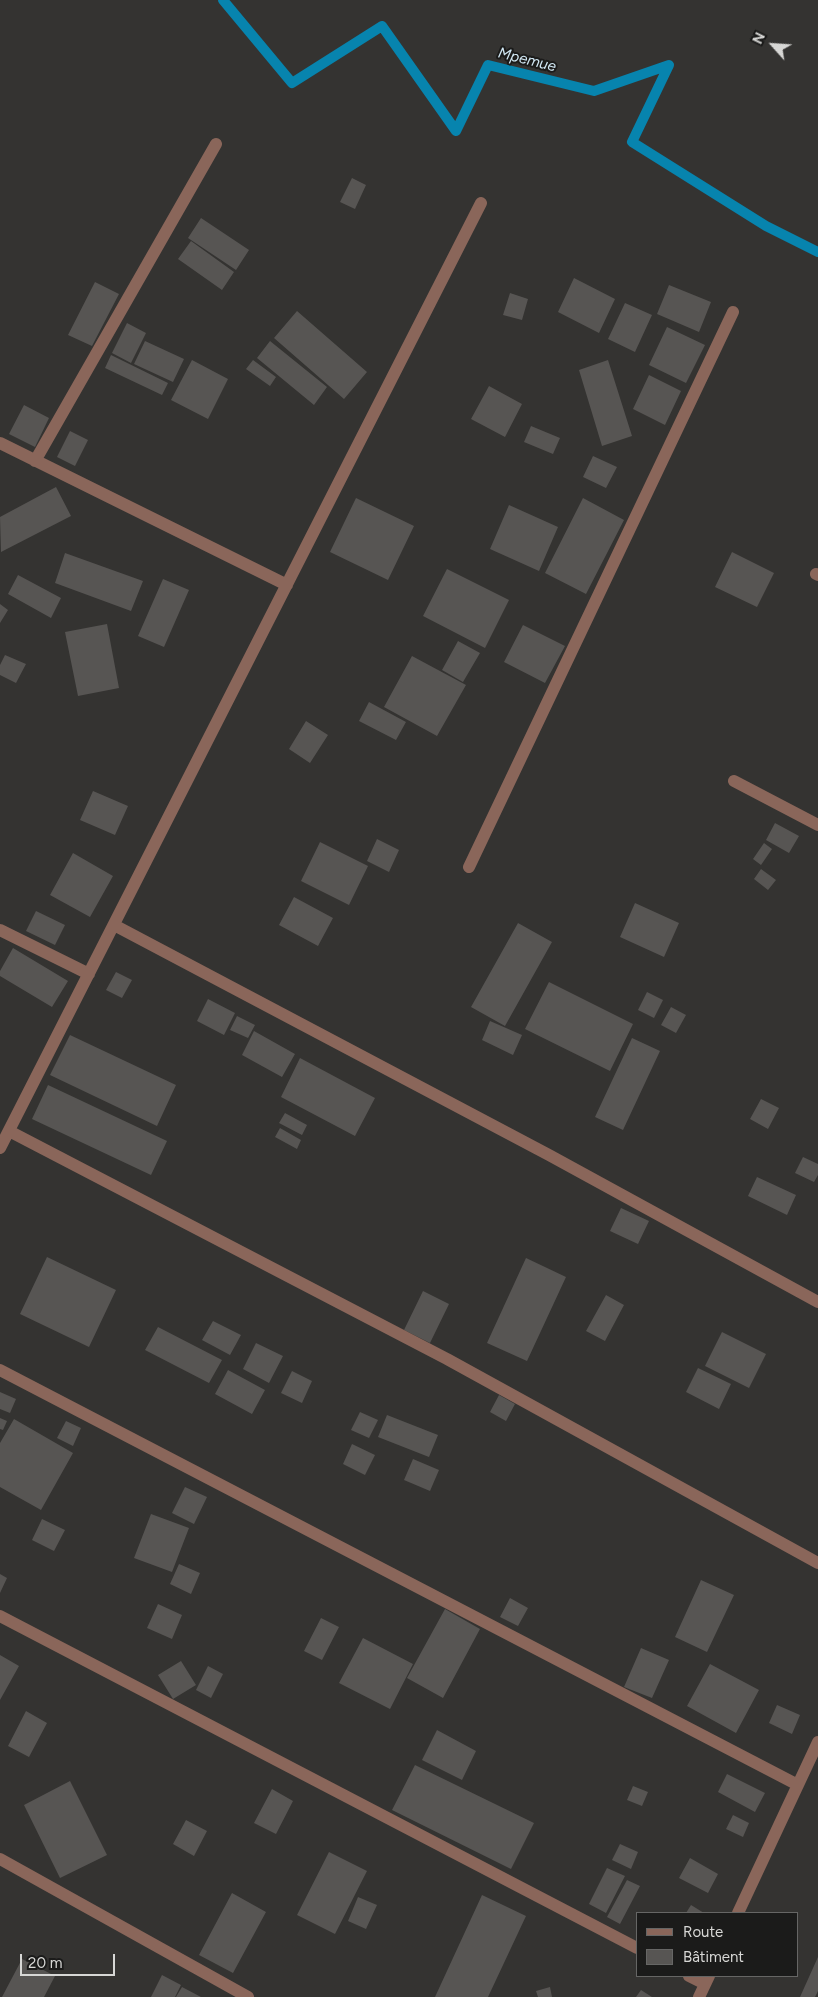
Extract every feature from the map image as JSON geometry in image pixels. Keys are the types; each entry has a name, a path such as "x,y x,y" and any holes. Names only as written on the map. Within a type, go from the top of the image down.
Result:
{"street":[{"path":"35,461 216,144"},
{"path":"0,1148 481,203"},
{"path":"469,867 733,312"},
{"path":"0,443 287,585"},
{"path":"734,781 818,825"},
{"path":"114,925 549,1155 818,1302"},
{"path":"0,930 89,974"},
{"path":"9,1131 447,1359 818,1563"},
{"path":"0,1370 798,1785"},
{"path":"0,1616 636,1947"},
{"path":"738,1912 818,1742"},
{"path":"0,1859 248,1997"},
{"path":"694,1977 707,1980 699,1997"}],"building":[{"path":"352,178 366,185 355,209 340,202"},
{"path":"201,218 249,250 236,270 188,238"},
{"path":"191,241 234,272 222,290 178,259"},
{"path":"574,278 615,299 599,333 558,312"},
{"path":"95,282 119,294 92,346 68,335"},
{"path":"669,285 711,302 699,332 657,314"},
{"path":"510,293 528,299 522,320 503,315"},
{"path":"625,303 652,315 635,352 608,339"},
{"path":"297,311 367,372 344,399 274,338"},
{"path":"127,323 146,333 131,363 112,353"},
{"path":"667,327 705,345 686,383 649,365"},
{"path":"145,341 184,359 173,382 134,364"},
{"path":"270,341 327,387 314,405 257,358"},
{"path":"111,355 168,383 162,395 105,368"},
{"path":"192,360 228,379 208,419 171,400"},
{"path":"253,360 276,377 270,386 246,369"},
{"path":"608,360 632,436 602,446 579,370"},
{"path":"649,375 681,391 665,425 633,409"},
{"path":"489,386 522,404 505,437 471,419"},
{"path":"24,405 49,418 35,447 9,434"},
{"path":"531,426 560,438 553,454 524,442"},
{"path":"70,431 88,440 75,466 57,457"},
{"path":"593,456 617,467 606,488 583,477"},
{"path":"56,487 71,516 1,552 0,517"},
{"path":"356,498 414,526 388,580 330,552"},
{"path":"583,498 624,520 586,594 545,573"},
{"path":"509,505 558,527 539,571 490,549"},
{"path":"732,552 774,573 757,607 715,587"},
{"path":"65,553 143,581 131,611 55,583"},
{"path":"447,569 509,600 485,648 423,616"},
{"path":"18,575 61,598 51,618 8,594"},
{"path":"163,579 189,590 164,647 138,636"},
{"path":"0,604 8,610 0,623"},
{"path":"107,624 119,688 78,696 65,632"},
{"path":"523,625 565,646 545,683 504,662"},
{"path":"458,641 480,653 463,682 442,670"},
{"path":"5,655 26,664 16,683 0,675 0,665"},
{"path":"412,656 466,685 437,736 384,707"},
{"path":"369,702 406,722 396,740 359,721"},
{"path":"306,721 328,735 310,763 289,749"},
{"path":"93,791 128,806 115,835 80,820"},
{"path":"775,823 799,836 789,853 766,840"},
{"path":"377,839 399,850 389,872 367,861"},
{"path":"320,842 368,866 349,905 301,881"},
{"path":"764,843 772,849 761,865 753,859"},
{"path":"73,853 113,876 90,917 50,895"},
{"path":"761,869 776,880 768,890 754,879"},
{"path":"294,897 333,918 318,946 279,925"},
{"path":"635,903 679,923 664,957 620,937"},
{"path":"36,911 65,925 55,945 26,931"},
{"path":"518,923 552,942 505,1026 471,1007"},
{"path":"13,948 68,981 52,1007 0,976 0,971"},
{"path":"116,972 132,980 122,998 106,990"},
{"path":"549,982 633,1024 610,1071 525,1029"},
{"path":"647,992 663,1000 654,1018 638,1010"},
{"path":"208,999 235,1013 224,1035 197,1021"},
{"path":"671,1007 686,1015 676,1033 661,1025"},
{"path":"237,1016 255,1025 248,1038 230,1030"},
{"path":"490,1021 522,1035 513,1055 482,1040"},
{"path":"254,1031 295,1054 282,1077 242,1055"},
{"path":"70,1035 176,1085 157,1126 50,1075"},
{"path":"632,1038 660,1051 623,1130 595,1117"},
{"path":"300,1058 375,1098 355,1136 281,1097"},
{"path":"48,1085 167,1141 151,1175 32,1119"},
{"path":"761,1099 779,1108 768,1129 750,1119"},
{"path":"285,1113 307,1125 302,1135 279,1123"},
{"path":"280,1128 301,1140 297,1149 275,1137"},
{"path":"803,1157 818,1164 818,1175 814,1182 795,1173"},
{"path":"757,1177 796,1195 787,1215 748,1196"},
{"path":"621,1208 649,1221 638,1244 610,1231"},
{"path":"47,1257 116,1290 89,1347 20,1314"},
{"path":"526,1258 566,1277 527,1361 487,1343"},
{"path":"423,1291 449,1304 430,1343 404,1330"},
{"path":"606,1295 624,1305 605,1341 586,1331"},
{"path":"213,1321 241,1335 230,1355 202,1340"},
{"path":"158,1327 222,1360 209,1383 145,1350"},
{"path":"722,1332 766,1354 749,1388 705,1366"},
{"path":"256,1343 283,1356 269,1383 243,1369"},
{"path":"698,1368 731,1384 719,1409 686,1392"},
{"path":"228,1370 265,1390 252,1414 215,1394"},
{"path":"292,1371 312,1381 302,1403 281,1393"},
{"path":"0,1392 16,1399 10,1413 0,1409"},
{"path":"499,1395 515,1404 506,1421 490,1412"},
{"path":"360,1412 378,1420 369,1438 351,1430"},
{"path":"387,1415 438,1435 429,1457 378,1437"},
{"path":"0,1418 7,1421 3,1430 0,1429"},
{"path":"14,1419 73,1453 41,1510 0,1487 0,1443"},
{"path":"66,1421 81,1428 73,1446 57,1438"},
{"path":"352,1444 375,1455 365,1475 343,1464"},
{"path":"413,1459 439,1470 430,1491 404,1480"},
{"path":"185,1487 207,1497 194,1524 172,1513"},
{"path":"151,1514 189,1528 172,1572 134,1558"},
{"path":"42,1519 65,1530 54,1551 32,1540"},
{"path":"179,1564 200,1573 191,1594 170,1584"},
{"path":"0,1574 7,1578 0,1593"},
{"path":"701,1580 734,1595 707,1652 675,1637"},
{"path":"510,1598 528,1608 518,1626 500,1617"},
{"path":"158,1604 182,1615 172,1639 147,1628"},
{"path":"445,1609 480,1629 443,1698 407,1678"},
{"path":"321,1618 339,1627 322,1660 304,1651"},
{"path":"363,1638 413,1664 390,1709 339,1683"},
{"path":"641,1648 669,1660 652,1698 624,1687"},
{"path":"0,1655 19,1666 0,1700"},
{"path":"181,1661 196,1685 173,1699 158,1675"},
{"path":"710,1664 759,1690 736,1733 687,1706"},
{"path":"208,1666 223,1674 211,1698 196,1690"},
{"path":"777,1705 800,1715 792,1734 769,1723"},
{"path":"26,1711 47,1723 29,1757 8,1746"},
{"path":"437,1730 476,1751 462,1780 422,1760"},
{"path":"415,1765 534,1823 511,1869 392,1810"},
{"path":"727,1774 765,1793 755,1812 718,1792"},
{"path":"70,1781 107,1855 60,1878 24,1805"},
{"path":"633,1786 648,1792 642,1806 627,1800"},
{"path":"272,1789 293,1801 276,1834 254,1823"},
{"path":"733,1815 749,1823 743,1837 726,1829"},
{"path":"186,1820 207,1831 194,1856 173,1844"},
{"path":"620,1844 638,1852 631,1869 612,1860"},
{"path":"329,1852 367,1871 335,1934 297,1915"},
{"path":"690,1858 718,1874 708,1893 679,1878"},
{"path":"607,1868 625,1876 606,1913 589,1904"},
{"path":"627,1880 640,1886 620,1924 607,1917"},
{"path":"232,1893 266,1912 233,1973 199,1955"},
{"path":"482,1895 526,1916 488,1997 435,1997"},
{"path":"358,1897 377,1905 366,1929 348,1921"},
{"path":"691,1905 702,1912 687,1912"},
{"path":"818,1957 818,1991 815,1997 800,1997"},
{"path":"22,1959 55,1976 44,1997 2,1997"},
{"path":"162,1975 181,1985 175,1997 151,1997"},
{"path":"182,1987 201,1997 176,1997"},
{"path":"550,1987 552,1997 538,1997 536,1991"},
{"path":"641,1990 652,1997 636,1997"}],"waterway":[{"name":"Mpemue","path":"223,0 292,83 382,26 456,131 488,65 594,91 669,65 632,142 766,226 818,252"}]}
